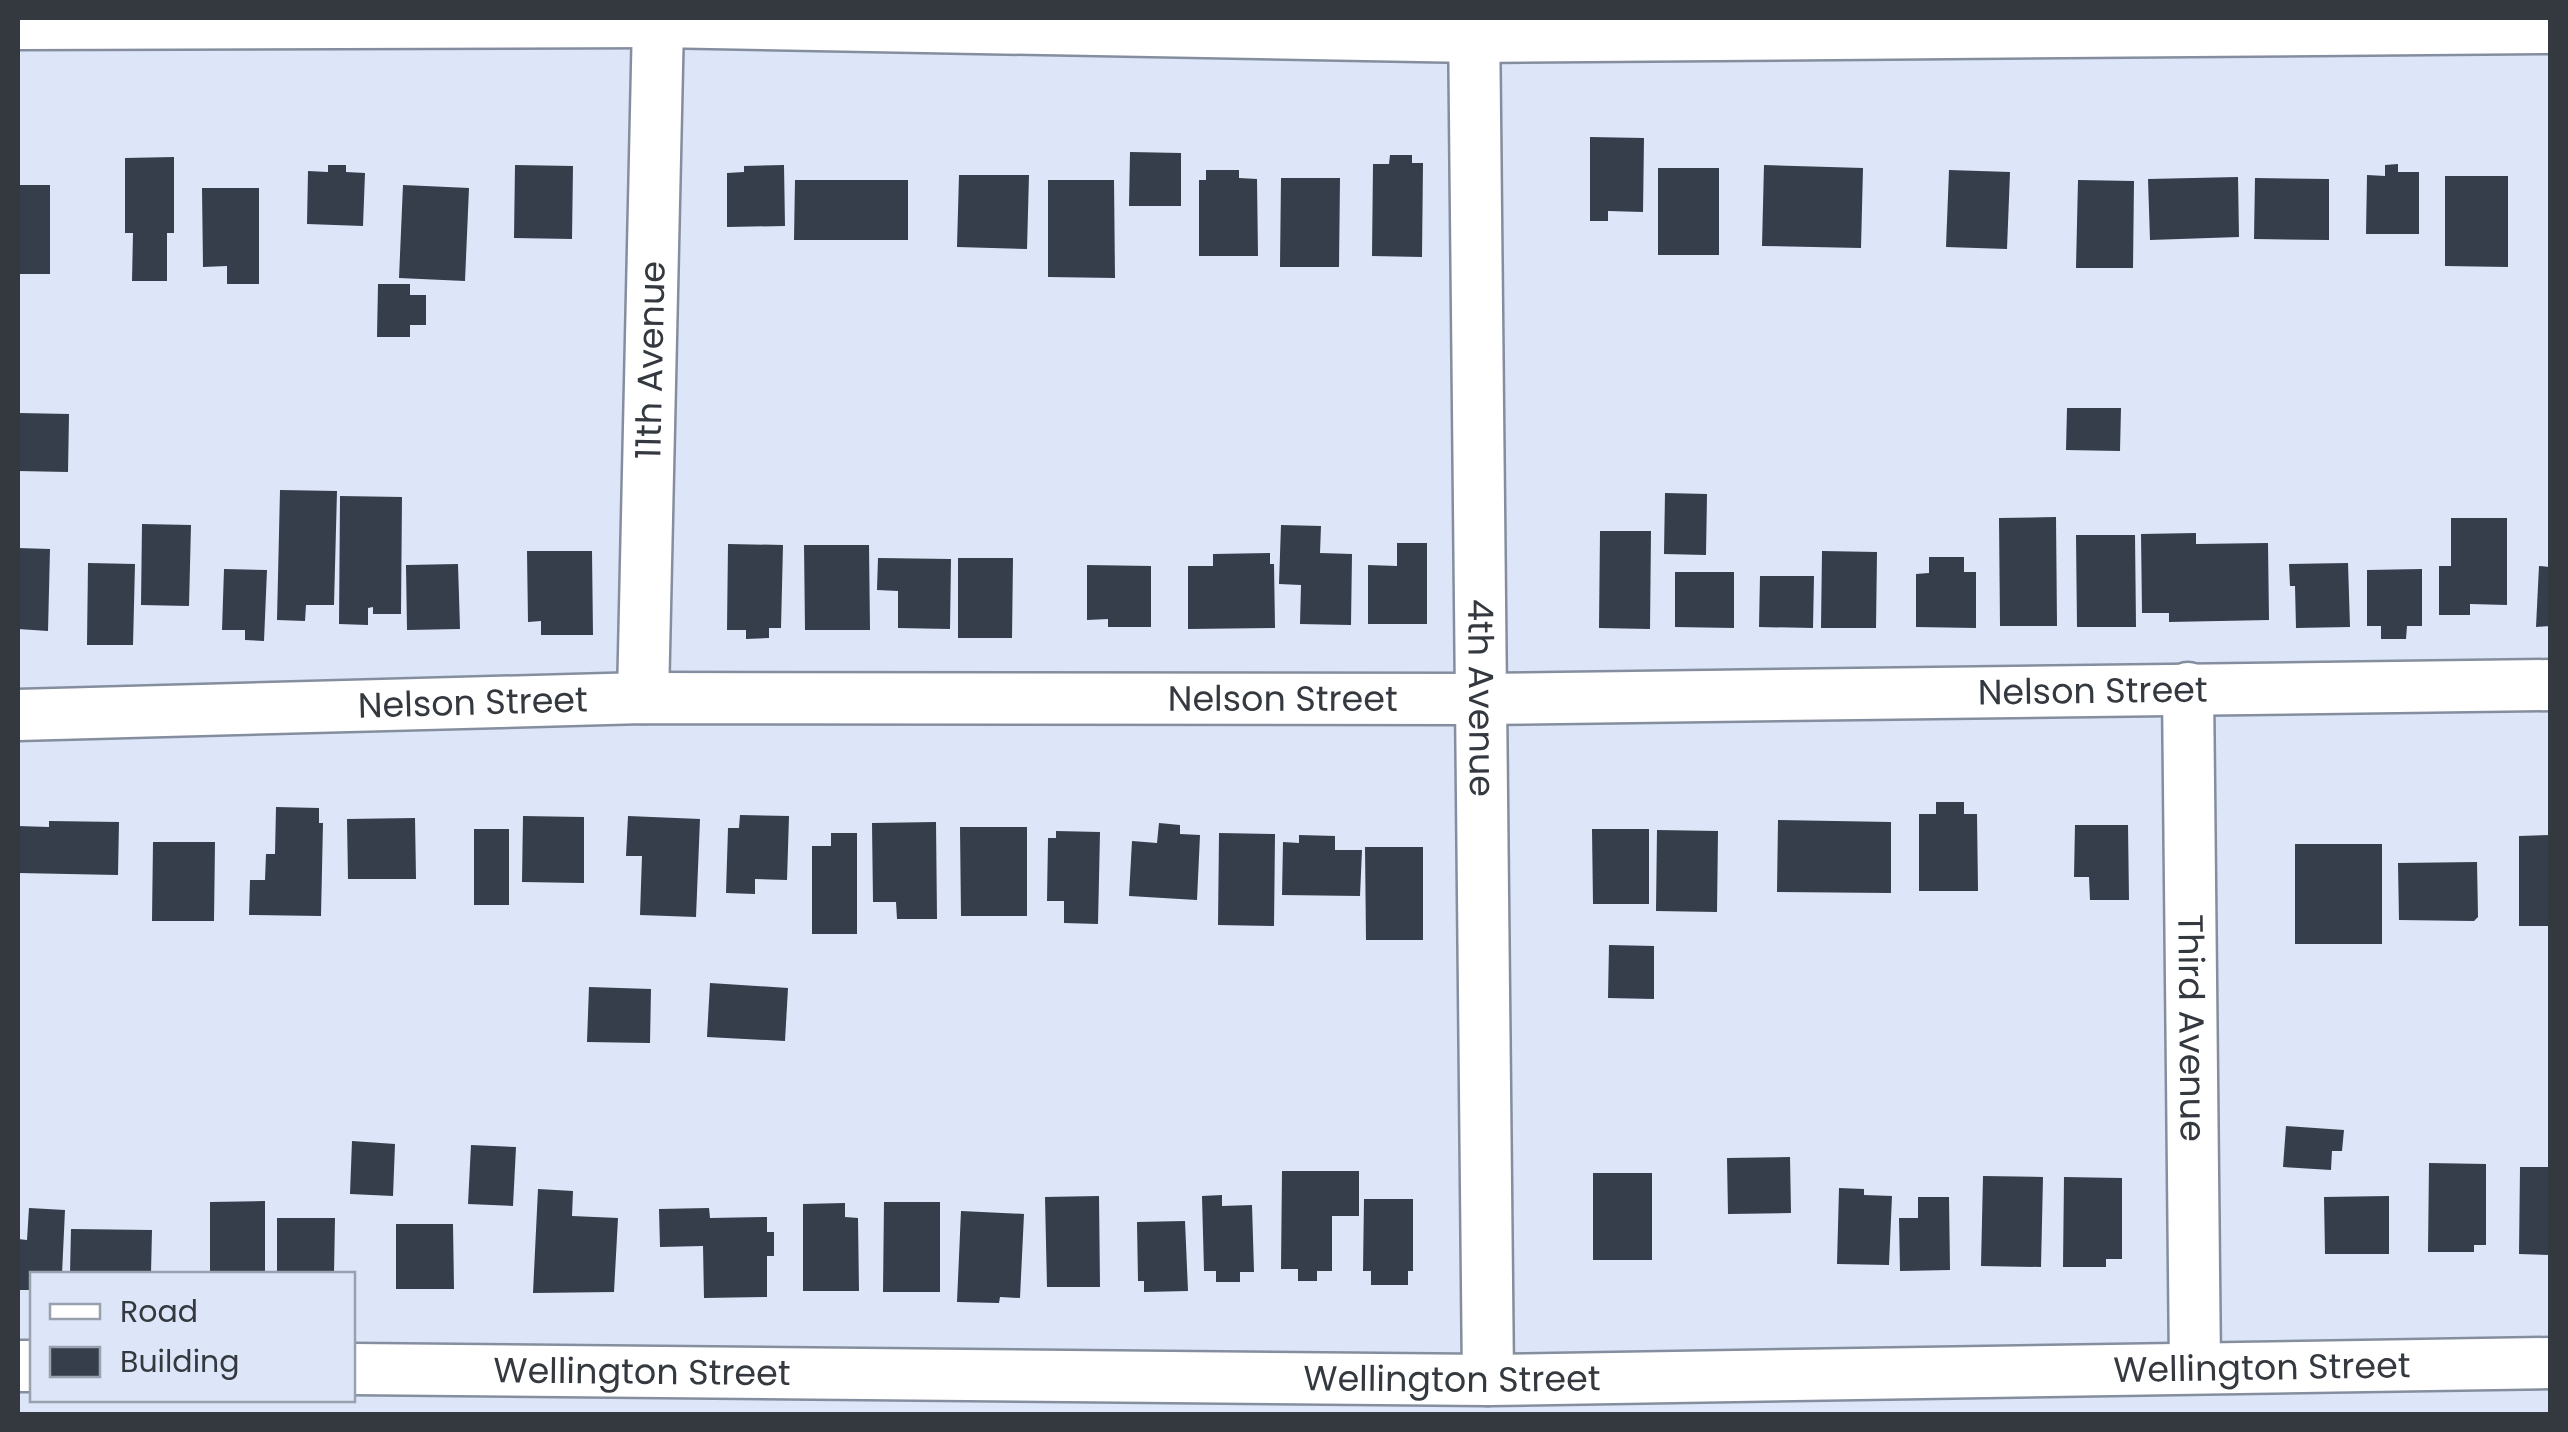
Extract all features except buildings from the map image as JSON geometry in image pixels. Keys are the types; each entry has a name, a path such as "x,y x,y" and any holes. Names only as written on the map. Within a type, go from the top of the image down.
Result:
{"street":[{"path":"18,24 658,22 2550,28"},
{"name":"11th Avenue","path":"644,698 658,22"},
{"name":"4th Avenue","path":"1474,27 1488,1380"},
{"name":"Nelson Street","path":"18,715 644,698 1479,699 2550,686"},
{"name":"Third Avenue","path":"2188,688 2195,1366"},
{"name":"Wellington Street","path":"355,1369 1018,1396 1488,1380 2550,1363"}]}
